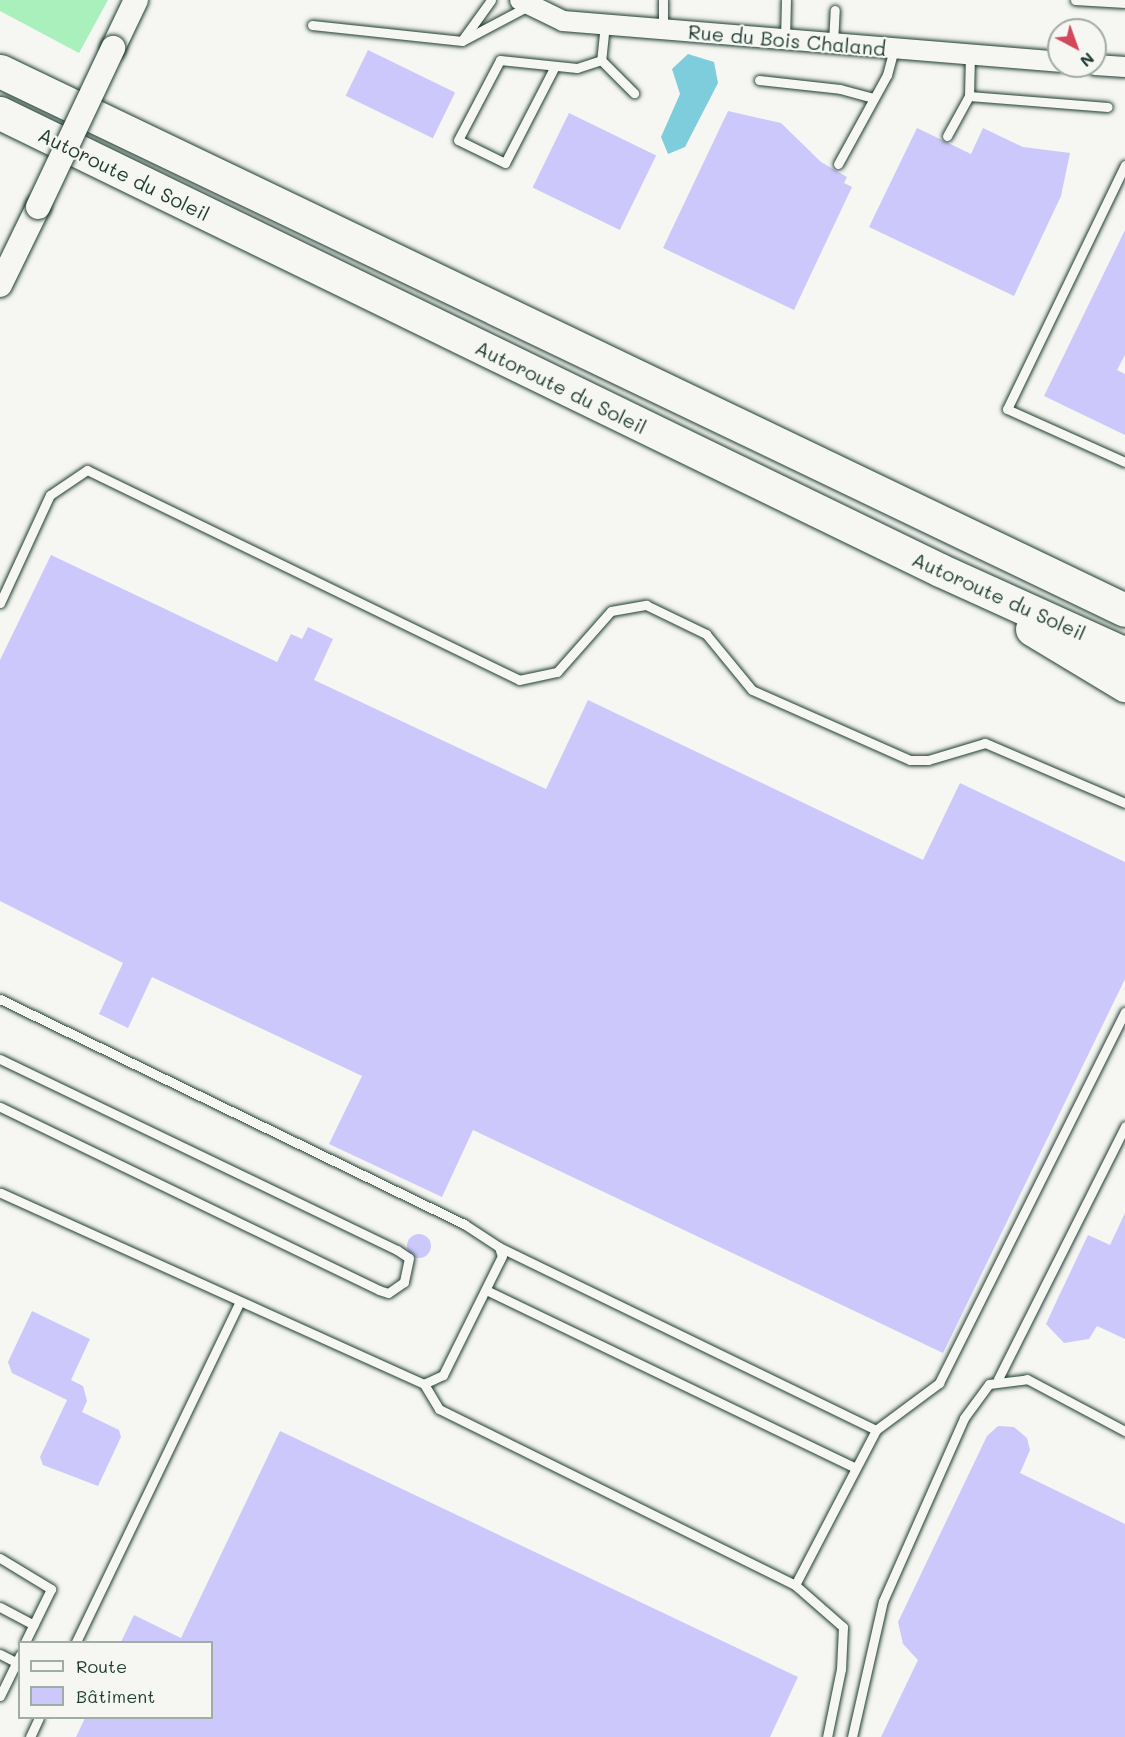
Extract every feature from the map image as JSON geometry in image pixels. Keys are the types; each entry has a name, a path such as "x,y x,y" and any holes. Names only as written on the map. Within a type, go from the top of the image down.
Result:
{"highway":[{"name":"Autoroute du Soleil","path":"0,71 1125,610"},
{"name":"Autoroute du Soleil","path":"0,113 940,570 1125,654"},
{"path":"940,570 1125,685"}],"street":[{"path":"0,285 136,0"},
{"name":"Rue du Bois Chaland","path":"524,3 564,21 1047,61"},
{"path":"1107,66 1125,67"}],"lane":[{"path":"462,41 491,0"},
{"path":"663,0 663,29"},
{"path":"785,39 786,0"},
{"path":"1075,0 1125,3"},
{"path":"312,25 462,41 524,3"},
{"path":"832,43 835,10"},
{"path":"601,60 605,24"},
{"path":"838,164 874,98 894,48"},
{"path":"947,136 969,96 970,54"},
{"path":"555,66 505,163 458,140 500,60 576,68 601,60"},
{"path":"601,60 634,93"},
{"path":"759,80 840,88 874,98"},
{"path":"969,96 1108,107"},
{"path":"1125,165 1007,410 1125,462"},
{"path":"0,603 50,495 87,470 519,680 556,672 611,611 646,605 706,634 752,690 910,760 927,760 985,743 1125,803"},
{"path":"0,999 464,1224 499,1247 876,1430"},
{"path":"795,1585 876,1430 939,1383 1125,1012"},
{"path":"0,1059 397,1250 409,1258 404,1282 388,1293 379,1290 0,1107"},
{"path":"852,1737 883,1601 964,1418 998,1379 1125,1126"},
{"path":"0,1193 239,1303 424,1384 439,1409 795,1585 843,1627 841,1669 827,1737"},
{"path":"424,1384 443,1375 488,1291 502,1256 499,1247"},
{"path":"488,1291 856,1468"},
{"path":"76,1641 239,1303"},
{"path":"998,1379 1027,1379 1125,1431"},
{"path":"0,1558 47,1582 51,1589 26,1641"},
{"path":"0,1607 34,1626"},
{"path":"0,1654 18,1658 0,1696"},
{"path":"30,1737 39,1719"}],"green space":[{"path":"0,0 108,0 79,53 0,11"}],"water":[{"path":"688,54 714,62 718,83 685,147 668,154 661,137 680,94 672,69"}],"building":[{"path":"368,50 455,93 433,138 346,96"},
{"path":"728,111 781,123 821,162 847,177 844,183 852,187 794,310 663,248"},
{"path":"569,113 656,156 620,230 533,188"},
{"path":"917,128 971,154 983,128 1023,147 1070,153 1061,196 1014,296 869,227"},
{"path":"1125,230 1125,355 1117,370 1125,374 1125,435 1044,396"},
{"path":"51,555 277,662 291,634 302,639 308,627 333,639 314,680 546,789 588,700 923,860 960,783 1125,862 1125,979 943,1353 473,1130 442,1197 329,1144 362,1076 152,977 128,1028 99,1014 123,963 0,901 0,660"},
{"path":"1125,1213 1125,1339 1097,1326 1089,1339 1064,1343 1046,1324 1058,1298 1088,1235 1110,1245"},
{"path":"419,1234 424,1235 430,1241 430,1251 424,1257 419,1258 414,1257 408,1251 407,1246 408,1241 414,1235"},
{"path":"32,1311 90,1339 71,1380 83,1386 87,1401 82,1412 119,1430 121,1437 98,1486 43,1465 40,1457 67,1400 12,1373 8,1362"},
{"path":"998,1426 1014,1427 1027,1438 1030,1450 1020,1473 1125,1524 1125,1737 881,1737 918,1660 903,1644 898,1622 987,1436"},
{"path":"280,1431 798,1677 770,1737 76,1737 85,1719 213,1719 213,1641 121,1641 134,1615 181,1638"}]}
